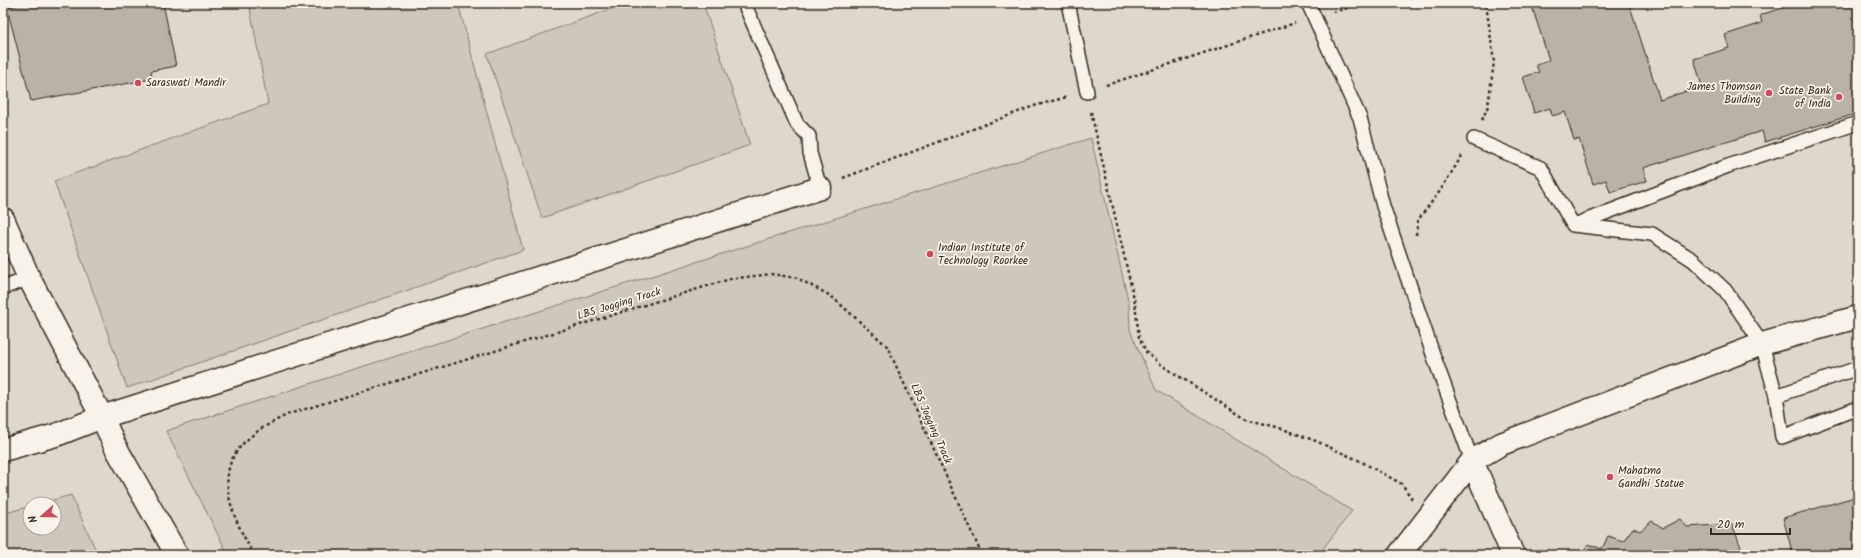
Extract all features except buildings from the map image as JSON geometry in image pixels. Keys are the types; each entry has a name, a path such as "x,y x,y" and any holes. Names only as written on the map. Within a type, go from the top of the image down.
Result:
{"street":[{"path":"3,450 56,435 102,417 820,188"},
{"path":"3,219 29,278 102,417 115,446 177,555"},
{"path":"1399,555 1472,461 1501,444 1526,433 1762,344 1858,317"},
{"path":"1472,461 1513,555"}],"lane":[{"path":"744,3 797,124 809,136 810,153 820,188"},
{"path":"1068,3 1087,92"},
{"path":"1308,3 1360,118 1383,206 1435,360 1472,461"},
{"path":"1573,226 1728,166 1858,123"},
{"path":"1474,139 1541,168 1573,226"},
{"path":"1573,226 1652,234 1693,260 1725,290 1762,344 1776,396 1782,437 1858,408"},
{"path":"3,288 29,278"},
{"path":"1776,396 1858,368"}],"path":[{"path":"849,176 1034,106 1087,92 1314,17 1365,3"},
{"path":"1087,92 1135,303 1139,336 1146,352 1163,366 1246,419 1277,427 1316,441 1360,461 1402,484 1426,520"},
{"name":"LBS Jogging Track","path":"254,555 230,506 226,486 230,465 236,452 249,438 269,424 289,414 730,279 771,274 797,278 831,296 887,346 982,555"}],"shaded area":[{"name":"Indian Institute of Technology Roorkee","path":"3,3 1858,3 1858,555 3,555"},
{"path":"249,3 458,3 523,250 127,388 54,181 268,104"},
{"path":"627,3 703,3 750,145 542,218 487,54"},
{"path":"1091,138 1129,304 1130,330 1156,390 1352,511 1318,555 228,555 166,431 355,369"},
{"path":"71,495 98,555 3,555 3,514 22,508 22,536 62,536 62,498"}],"place":[{"name":"Saraswati Mandir","path":"138,83"},
{"name":"James Thomsan Building","path":"1769,93"},
{"name":"State Bank of India","path":"1839,97"},
{"name":"Indian Institute of Technology Roorkee","path":"930,254"},
{"name":"Mahatma Gandhi Statue","path":"1610,477"}]}
